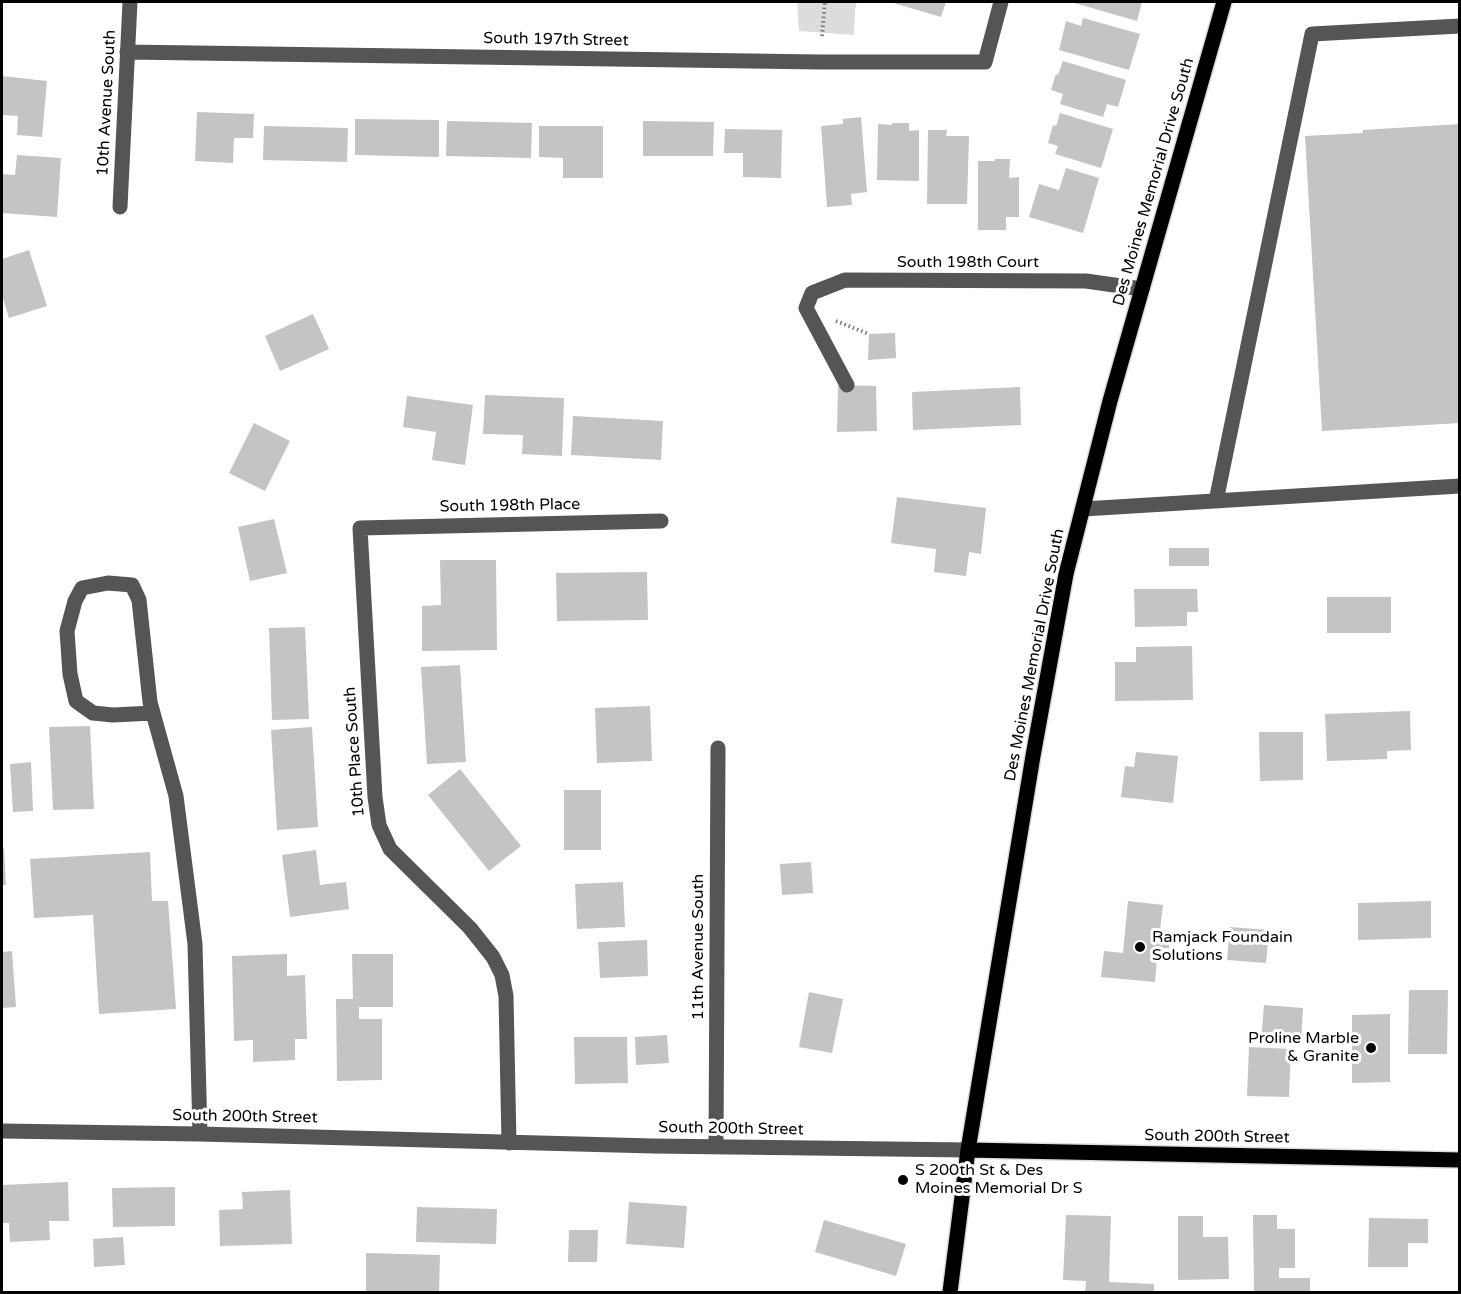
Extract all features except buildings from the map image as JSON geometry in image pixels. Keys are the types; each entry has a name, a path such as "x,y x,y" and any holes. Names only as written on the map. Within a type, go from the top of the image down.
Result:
{"main road":[{"name":"Des Moines Memorial Drive South","path":"950,1293 968,1150 1033,756 1066,574 1110,401 1224,2"},
{"name":"South 200th Street","path":"968,1150 1460,1160"}],"street":[{"name":"10th Avenue South","path":"120,207 130,2"},
{"name":"South 197th Street","path":"128,52 820,62 985,62 1001,2"},
{"path":"1216,501 1312,34 1460,26"},
{"name":"South 198th Court","path":"847,385 806,308 812,293 845,280 1086,281 1142,289"},
{"path":"1083,509 1460,486"},
{"name":"South 198th Place","path":"360,528 661,520"},
{"name":"10th Place South","path":"360,528 375,797 379,825 390,849 470,928 493,957 502,975 506,996 509,1143"},
{"path":"153,713 93,714 76,701 70,674 67,631 75,601 82,588 108,583 132,585 139,600 150,702 176,796 195,944 200,1134"},
{"name":"11th Avenue South","path":"716,1147 718,748"},
{"name":"South 200th Street","path":"2,1131 509,1143 968,1150"}],"path":[{"path":"822,36 825,2"}],"shaded area":[{"path":"797,2 857,2 854,35 799,31"}],"place":[{"name":"Ramjack Foundain Solutions","path":"1140,947"},
{"name":"Proline Marble & Granite","path":"1371,1048"},
{"name":"S 200th St & Des Moines Memorial Dr S","path":"903,1180"}]}
